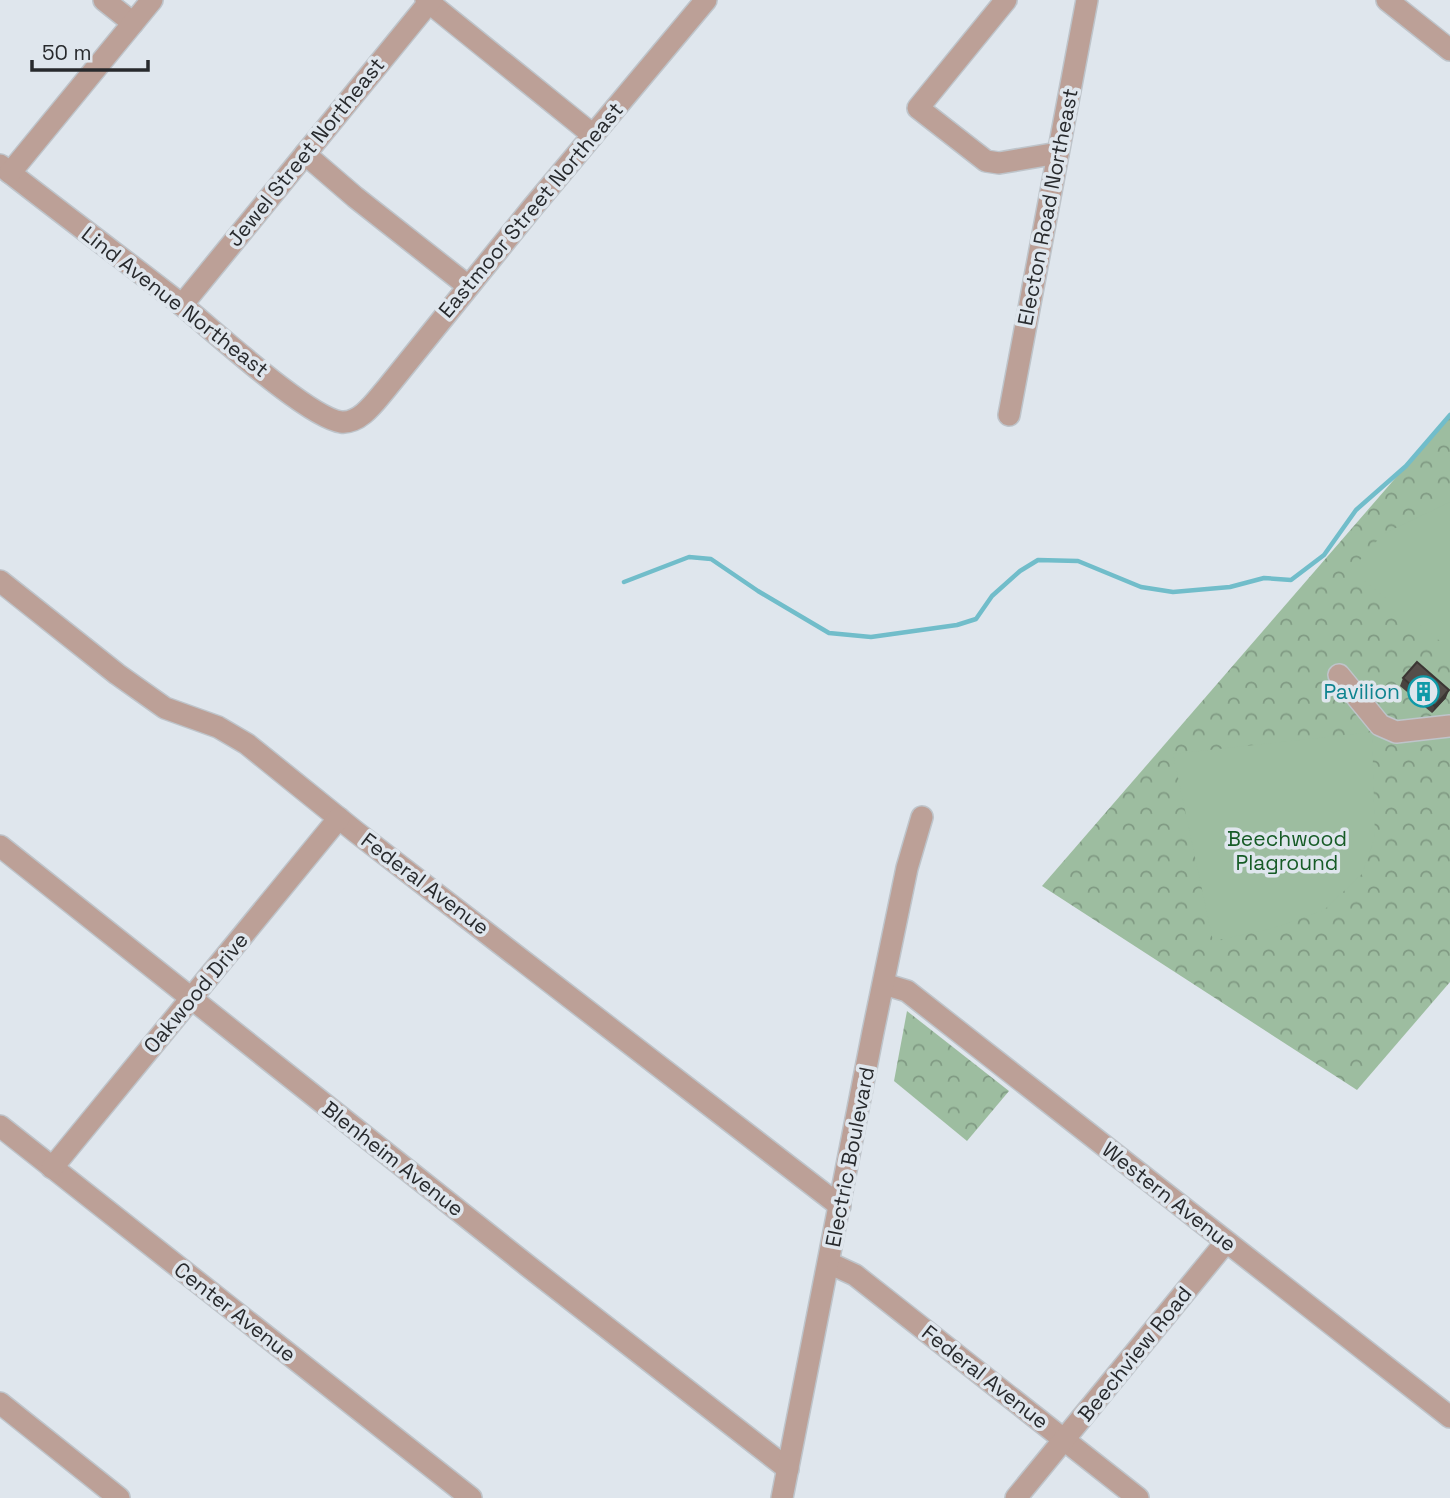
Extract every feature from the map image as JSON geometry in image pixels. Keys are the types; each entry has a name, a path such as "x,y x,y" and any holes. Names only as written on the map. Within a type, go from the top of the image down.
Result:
{"street":[{"path":"104,0 132,23"},
{"path":"5,169 152,0"},
{"name":"Eastmoor Street Northeast","path":"357,419 386,389 468,286 706,0"},
{"path":"1006,0 918,108 986,161 999,163 1058,153"},
{"name":"Electon Road Northeast","path":"1009,415 1087,0"},
{"path":"1387,0 1450,50"},
{"path":"429,1 593,135"},
{"name":"Jewel Street Northeast","path":"182,305 429,1"},
{"path":"304,154 468,286"},
{"name":"Lind Avenue Northeast","path":"5,169 302,401 324,416 338,421 357,419"},
{"name":"Federal Avenue","path":"0,581 117,674 165,708 228,732 275,765 339,818 840,1206"},
{"path":"1339,675 1380,724 1396,732 1450,726"},
{"name":"Electric Boulevard","path":"782,1498 907,868 922,817"},
{"name":"Oakwood Drive","path":"52,1168 339,818"},
{"name":"Blenheim Avenue","path":"0,846 788,1469"},
{"name":"Western Avenue","path":"884,984 907,992 1450,1418"},
{"name":"Center Avenue","path":"0,1126 471,1498"},
{"name":"Beechview Road","path":"1016,1498 1226,1241"},
{"name":"Federal Avenue","path":"829,1262 855,1275 1138,1498"},
{"path":"0,1403 119,1498"}],"green space":[{"name":"Beechwood Plaground","path":"1450,415 1450,982 1357,1090 1042,886"},
{"path":"1450,502 1450,649 1351,570 1383,534"},
{"path":"1372,732 1375,837 1362,874 1324,910 1274,928 1213,941 1173,754"},
{"path":"907,1011 1009,1091 967,1141 894,1081"}],"building":[{"name":"Pavilion","path":"1417,662 1449,690 1435,706 1403,678"}],"waterway":[{"path":"624,582 689,557 711,559 758,591 829,633 871,637 957,625 976,619 992,596 1020,571 1038,560 1078,561 1141,587 1173,592 1230,587 1264,578 1291,580 1324,555 1356,510 1406,466 1450,415"}],"place":[{"name":"Pavilion","path":"1423,692"}]}
